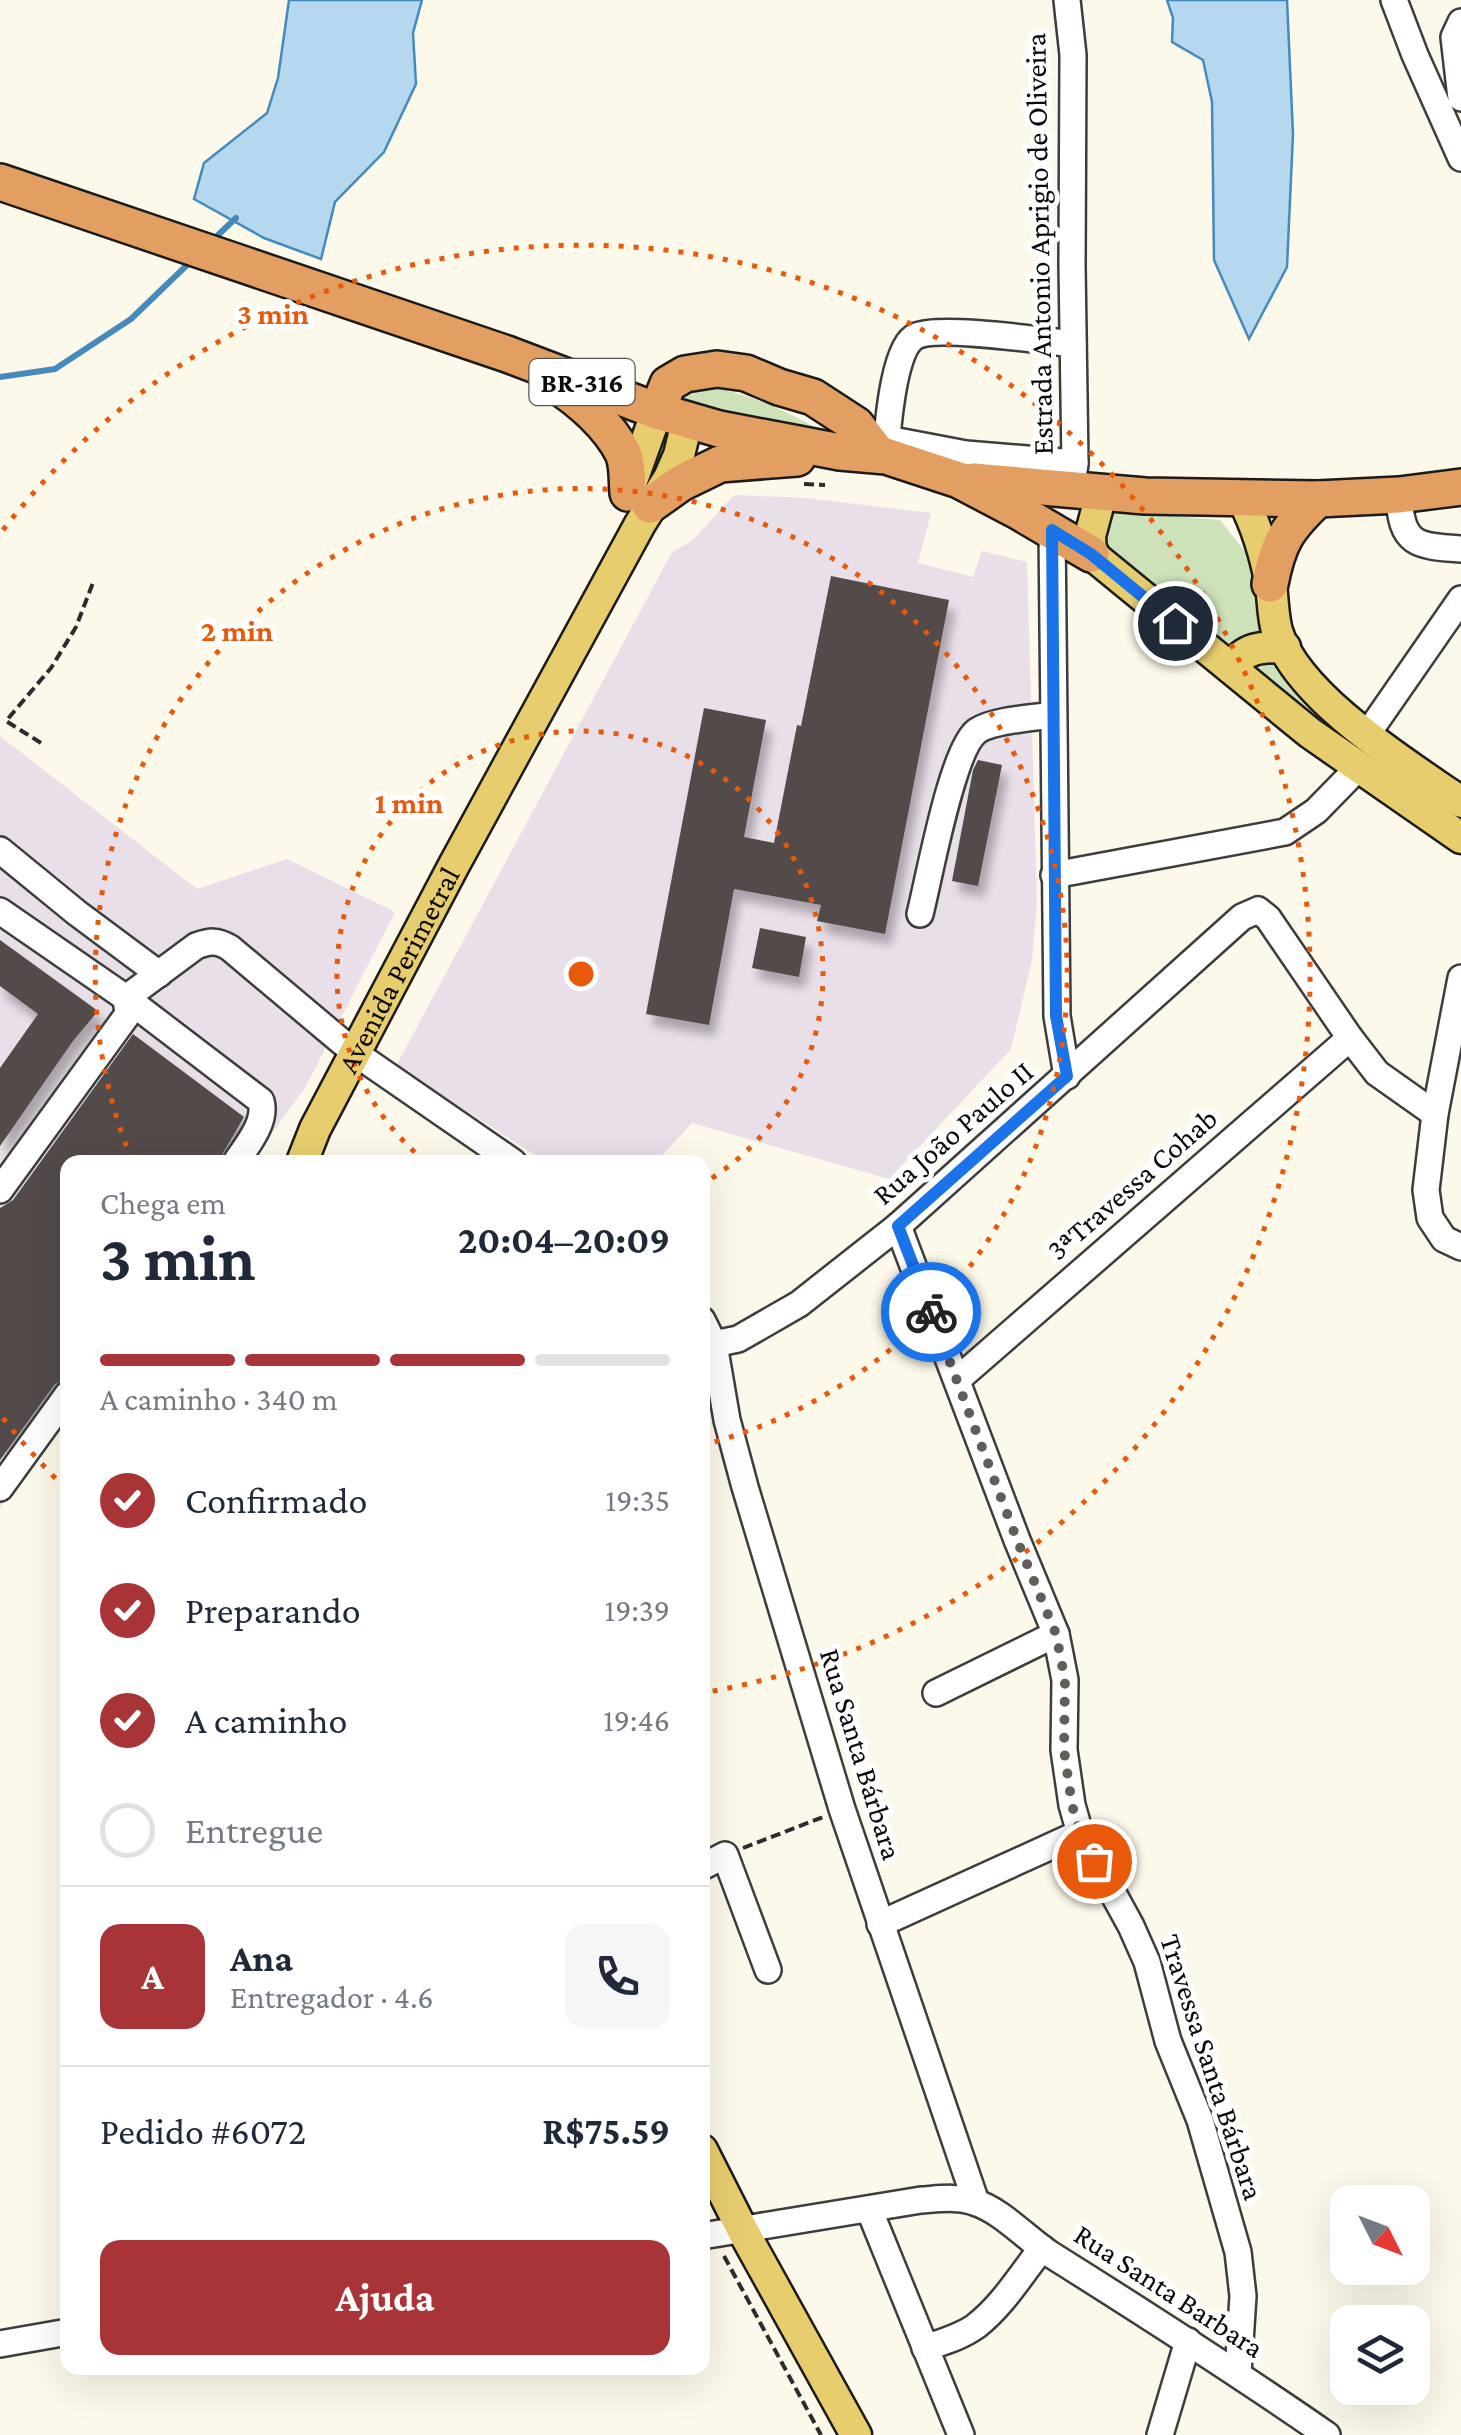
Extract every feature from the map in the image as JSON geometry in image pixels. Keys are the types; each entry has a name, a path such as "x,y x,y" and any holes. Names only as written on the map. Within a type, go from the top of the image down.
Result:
{"highway":[{"name":"BR-316","path":"0,182 507,354 673,415 719,429 840,452 884,450 959,480 1083,481 1145,496 1242,498 1399,496 1461,487"},
{"path":"507,354 590,411 625,456 639,499 720,464 840,452"},
{"path":"673,415 668,384 685,374 716,369 746,373 813,396 884,450"},
{"path":"959,480 1091,554"},
{"path":"1270,584 1276,553 1293,523 1318,499"}],"main road":[{"path":"639,499 673,415"},
{"path":"1083,481 1091,554 1310,733 1461,838"},
{"path":"1242,498 1257,527 1277,632 1303,676 1366,736 1461,802"},
{"name":"Avenida Perimetral","path":"305,1155 314,1129 454,865 616,568 616,538 639,499"},
{"path":"1231,668 1248,650 1285,647"},
{"path":"710,2166 856,2435"}],"street":[{"name":"Estrada Antonio Aprigio de Oliveira","path":"1067,0 1073,55 1074,344 1083,481"},
{"path":"1394,0 1415,55 1456,108"},
{"path":"1461,22 1454,38 1461,158"},
{"path":"1074,344 954,332 925,333 912,338 903,352 894,382 884,450 966,454 1083,481"},
{"path":"1399,496 1405,532 1416,542 1461,549"},
{"path":"1052,530 1056,1016 1067,1076"},
{"path":"1366,736 1461,599"},
{"path":"920,914 955,771 969,738 980,728 1053,716"},
{"path":"1054,875 1285,832 1316,811 1359,768"},
{"path":"0,850 159,974"},
{"path":"0,911 126,998 261,1101 262,1119 240,1155"},
{"name":"Rua João Paulo II","path":"714,1344 738,1339 799,1304 898,1226 1251,912 1263,913 1350,1038"},
{"path":"51,947 77,913"},
{"path":"126,998 196,946 218,941 355,1054 503,1155"},
{"path":"1461,978 1435,1114 1426,1190 1430,1218 1444,1238 1461,1247"},
{"path":"0,1190 128,1014 126,998"},
{"path":"1350,1038 1377,1073 1435,1114"},
{"name":"3ªTravessa Cohab","path":"958,1380 1350,1038"},
{"name":"Travessa Santa Bárbara","path":"898,1226 1056,1634 1065,1680 1064,1750 1080,1834 1147,1962 1168,2041 1200,2120 1238,2252 1243,2296 1238,2373"},
{"name":"Rua Santa Bárbara","path":"710,1336 745,1487 842,1809 976,2202"},
{"path":"0,1488 60,1405"},
{"path":"936,1693 1056,1634"},
{"path":"880,1924 1080,1834"},
{"path":"714,1861 768,1970"},
{"path":"710,2235 921,2200 954,2198 976,2202"},
{"name":"Rua Santa Barbara","path":"976,2202 1327,2435"},
{"path":"869,2209 961,2435"},
{"path":"925,2348 974,2328 998,2305 1042,2248"},
{"path":"0,2344 60,2333"},
{"path":"1160,2435 1188,2341"}],"path":[{"path":"805,484 824,486"},
{"path":"6,721 50,668 76,628 94,580"},
{"path":"0,718 40,743"},
{"path":"714,1861 842,1809"},
{"path":"710,2240 821,2435"}],"shaded area":[{"path":"734,495 806,498 931,513 918,563 973,577 982,551 1027,562 1037,902 1032,960 1011,1049 889,1179 692,1123 662,1155 535,1155 396,1066 672,552 692,541"},
{"path":"0,736 197,889 287,859 395,912 305,1088 256,1155 60,1155 60,1425 0,1508"}],"green space":[{"path":"706,387 761,401 844,442 739,418 674,397"},
{"path":"1100,510 1220,520 1250,558 1264,644 1224,654 1097,548"},
{"path":"1253,656 1271,657 1313,703 1360,745 1461,818 1461,829 1252,680"}],"water":[{"path":"289,0 422,0 413,33 416,84 384,152 335,202 321,259 264,238 194,199 204,163 267,113 278,78"},
{"path":"1167,0 1287,0 1293,134 1287,267 1249,339 1214,260 1212,102 1203,60 1172,42 1173,18"}],"building":[{"path":"831,576 949,600 885,934 817,921 821,905 734,889 709,1025 646,1014 704,708 766,720 744,837 774,843"},
{"path":"978,760 1002,765 978,886 952,881"},
{"path":"760,928 806,937 799,977 752,968"},
{"path":"0,940 98,1011 0,1146 0,1068 38,1014 0,986"},
{"path":"133,1034 244,1117 222,1155 60,1155 60,1382 0,1460 0,1208 13,1200"}],"waterway":[{"path":"218,235 236,218"},
{"path":"0,377 55,369 131,319 187,265"}],"way so far":[{"path":"931,1312 1056,1634 1065,1680 1064,1750 1072,1805 1080,1834 1094,1861"}],"route":[{"path":"931,1312 898,1226 1067,1076 1056,1016 1052,530 1091,554 1175,623"}]}
